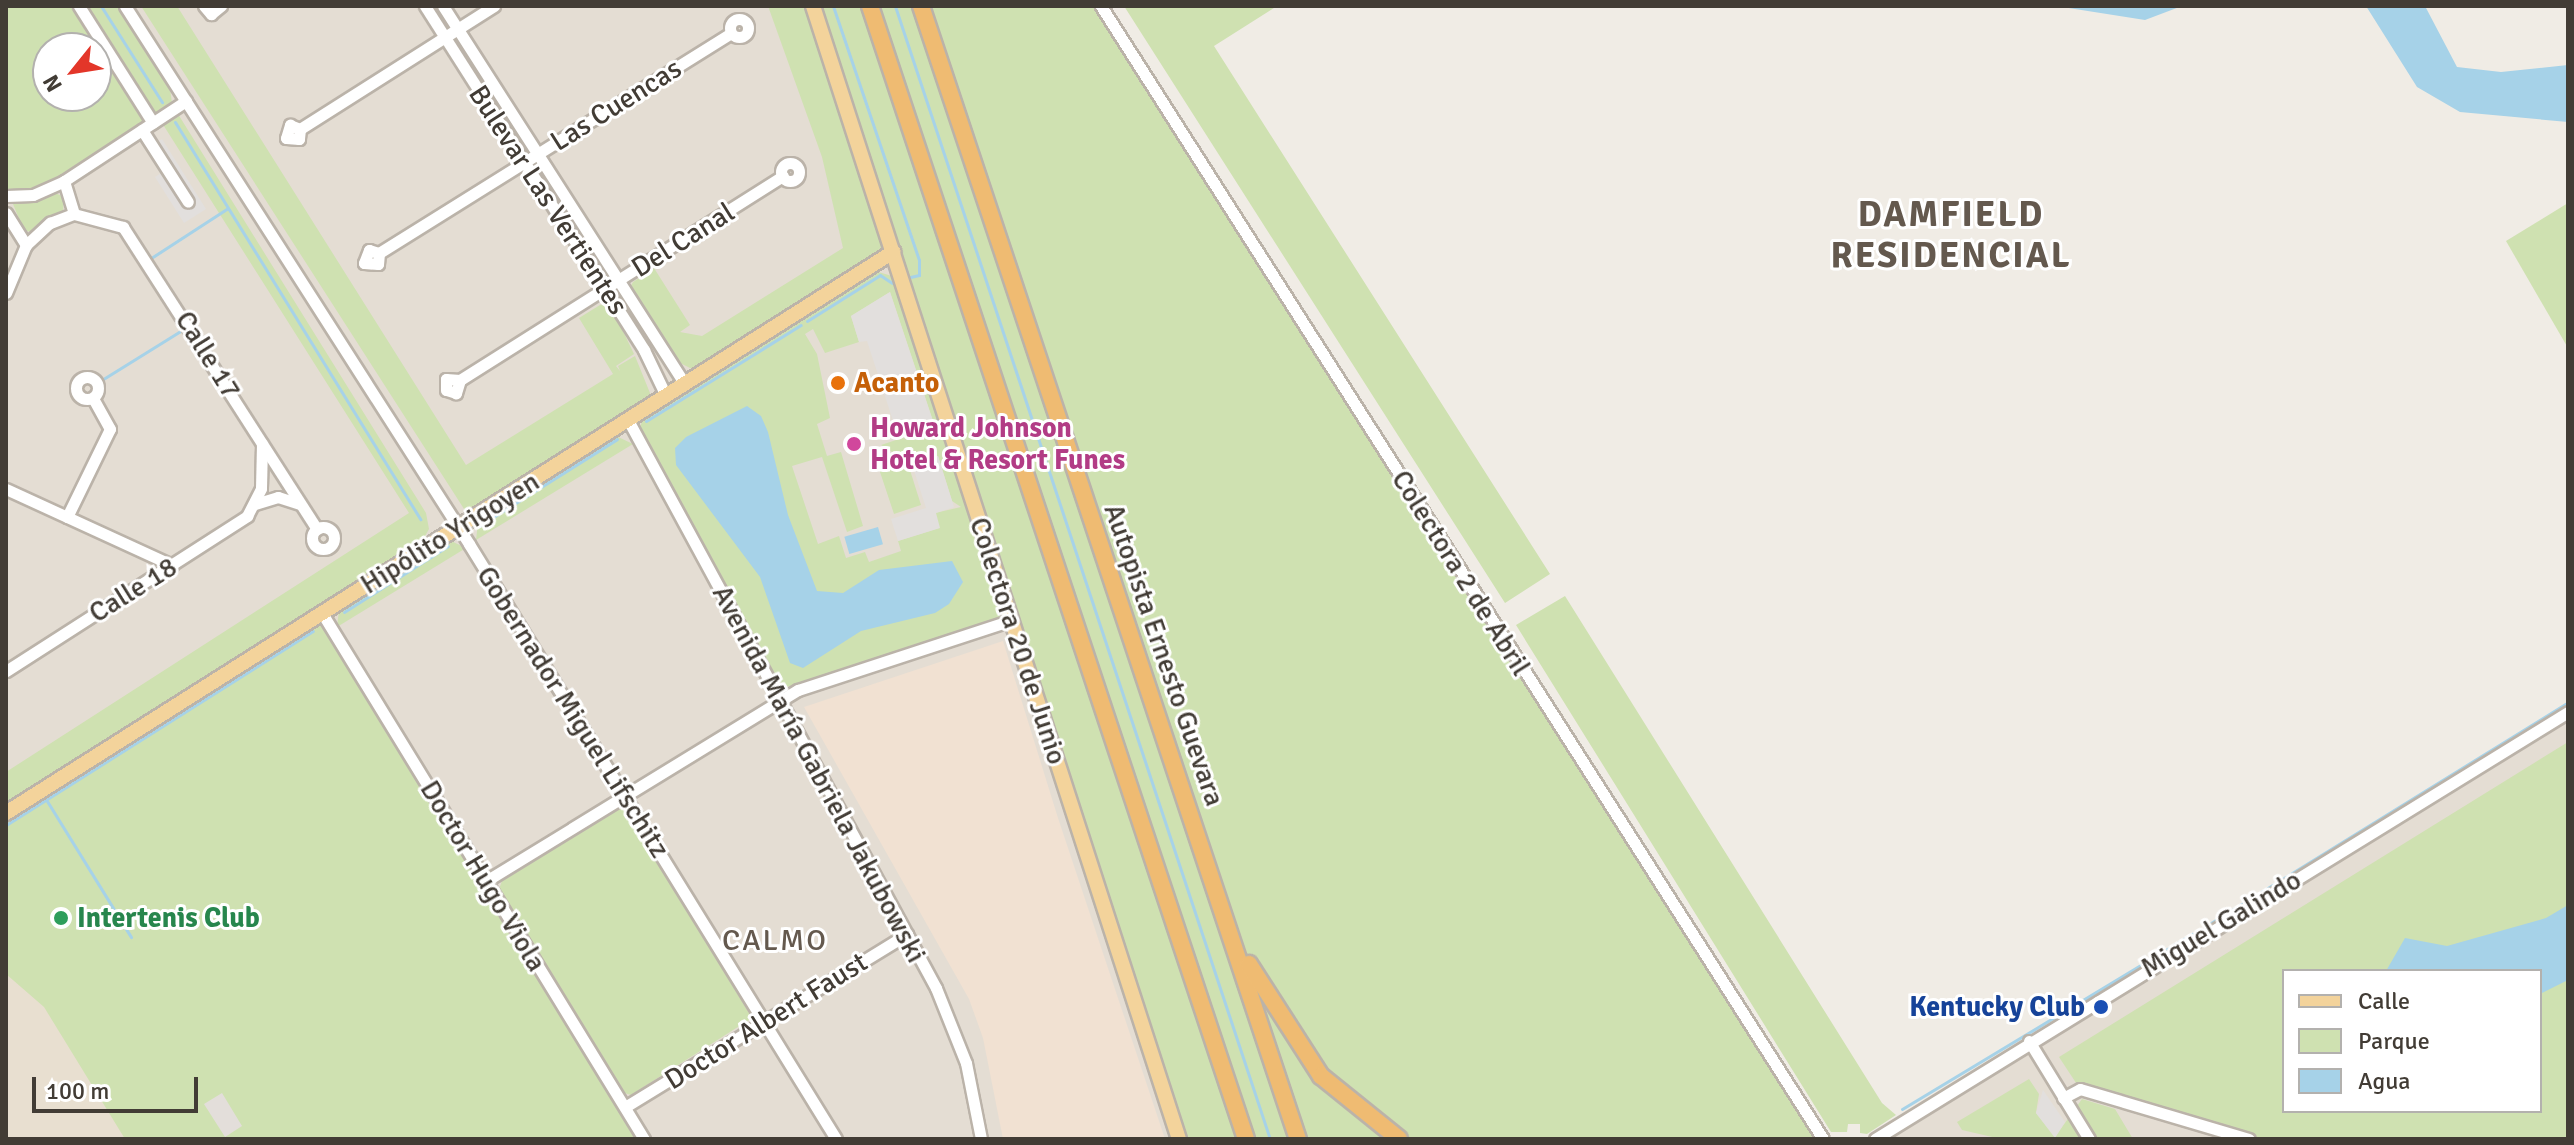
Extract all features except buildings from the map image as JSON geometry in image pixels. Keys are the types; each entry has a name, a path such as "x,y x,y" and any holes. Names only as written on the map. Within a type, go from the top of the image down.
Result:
{"highway":[{"path":"870,6 1245,1137"},
{"name":"Autopista Ernesto Guevara","path":"921,6 1298,1139"},
{"path":"1231,934 1306,1059 1340,1095 1399,1139"}],"main road":[{"name":"Colectora 20 de Junio","path":"813,6 1179,1139"},
{"name":"Hipólito Yrigoyen","path":"6,813 893,252"}],"street":[{"path":"79,6 188,202"},
{"name":"Gobernador Miguel Lifschitz","path":"125,6 458,527 836,1139"},
{"path":"204,6 211,14 221,6"},
{"name":"Bulevar Las Vertientes","path":"425,6 522,163 685,384"},
{"name":"Bulevar Las Vertientes","path":"443,6 536,155 610,286 666,396"},
{"path":"300,129 494,6"},
{"name":"Colectora 2 de Abril","path":"1101,6 1823,1139"},
{"name":"Las Cuencas","path":"379,253 731,33"},
{"path":"6,196 33,195 64,181 186,101"},
{"name":"Del Canal","path":"460,380 783,176"},
{"path":"6,293 26,245 50,223 74,214 64,181"},
{"path":"6,213 26,245"},
{"name":"Calle 17","path":"74,214 107,219 132,237 317,529"},
{"path":"67,517 110,429 93,398"},
{"name":"Avenida María Gabriela Jakubowski","path":"628,420 907,934 951,1021 981,1139"},
{"path":"255,504 264,472 261,440"},
{"path":"6,489 172,565"},
{"path":"255,504 278,497 301,504"},
{"name":"Calle 18","path":"6,671 238,524 255,504"},
{"name":"Doctor Hugo Viola","path":"322,613 644,1139"},
{"path":"486,881 779,700 1012,620"},
{"name":"Miguel Galindo","path":"1875,1139 2029,1041 2568,712"},
{"name":"Doctor Albert Faust","path":"625,1107 907,934"},
{"path":"2029,1041 2089,1139"},
{"path":"2063,1098 2080,1089 2249,1139"}],"shaded area":[{"path":"6,6 813,6 1179,1139 644,1139 322,613 6,813"},
{"path":"162,139 206,209 184,223 155,177 163,172 148,148"},
{"path":"890,292 935,427 899,439 867,341 859,342 851,316"},
{"path":"938,456 954,507 936,513 940,528 898,541 891,519 926,508 912,464"},
{"path":"1003,641 1058,818 1165,1139 1003,1139 983,1038 969,999 804,707"},
{"path":"2568,712 2568,1139 1875,1139"},
{"path":"6,836 149,1139 6,1139"},
{"path":"2043,1090 2065,1122 2055,1138 2036,1113"},
{"path":"222,1092 243,1126 225,1138 203,1104"}],"green space":[{"path":"6,6 118,6 170,89 172,103 157,113 160,118 46,190 6,196"},
{"path":"141,6 177,6 466,465 613,374 579,318 600,305 609,302 634,354 616,366 620,371 618,366 635,356 652,398 466,512"},
{"path":"768,6 806,6 882,237 881,250 696,371 672,359 639,309 629,289 633,282 654,268 690,325 680,332 702,336 843,248 822,157"},
{"path":"813,6 1101,6 1823,1139 1179,1139"},
{"path":"1124,6 1277,6 1214,46 1550,574 1505,603"},
{"path":"178,114 426,513 429,529 420,545 6,808 6,772 409,513 162,123"},
{"path":"53,192 64,197 63,213 34,232 24,231 13,204"},
{"path":"2568,203 2568,348 2506,241"},
{"path":"875,271 892,276 924,370 917,373 890,292 851,316 859,342 825,353 813,329 805,334 817,354 830,418 817,424 827,456 841,452 863,526 847,532 822,457 792,466 818,544 839,536 846,558 865,552 869,562 901,551 898,541 939,528 935,513 961,507 952,501 938,456 911,464 881,445 935,427 921,385 927,382 1002,616 787,687 775,678 640,426 645,416"},
{"path":"616,436 633,444 476,540 478,523"},
{"path":"879,447 909,467 921,505 894,514 878,466"},
{"path":"449,540 466,548 337,627 339,610"},
{"path":"1565,596 1882,1103 1896,1115 1867,1134 1860,1133 1860,1124 1848,1124 1847,1132 1831,1132 1516,625"},
{"path":"316,624 321,624 637,1139 125,1139 44,1007 6,974 6,820","holes":["222,1093 242,1126 225,1137 204,1104"]},
{"path":"2568,742 2568,1139 2249,1139 2080,1089 2059,1057"},
{"path":"617,808 627,810 752,1018 631,1095 621,1092 498,892 503,878"},
{"path":"2029,1079 2039,1094 2036,1113 2055,1137 2082,1099 2115,1109 2133,1139 2001,1139 1962,1130 1957,1122"}],"water":[{"path":"2056,6 2182,6 2145,20"},
{"path":"2366,6 2425,6 2457,67 2501,72 2568,65 2568,122 2460,112 2417,87"},
{"path":"747,406 761,416 768,432 788,515 817,591 843,593 879,570 952,561 963,582 949,604 935,613 861,631 803,668 790,663 760,577 676,465 675,448 686,437"},
{"path":"878,527 883,544 849,554 844,537"},
{"path":"2568,905 2568,980 2542,993 2542,969 2387,969 2405,938 2447,946 2546,918"}],"waterway":[{"path":"101,6 162,102"},
{"path":"833,6 919,260 919,275 910,277"},
{"path":"895,6 1270,1139"},
{"path":"175,122 420,519"},
{"path":"148,260 228,208"},
{"path":"807,321 880,275 892,283"},
{"path":"646,421 801,325"},
{"path":"100,381 185,328"},
{"path":"479,526 617,439"},
{"path":"344,612 448,546"},
{"path":"6,825 313,631"},
{"path":"2206,926 2568,702"},
{"path":"47,801 131,937"},
{"path":"1902,1109 2192,934"}],"place":[{"name":"Acanto","path":"838,383"},
{"name":"Howard Johnson Hotel & Resort Funes","path":"854,444"},
{"name":"Intertenis Club","path":"61,918"},
{"name":"Kentucky Club","path":"2101,1007"}],"district":[{"name":"DAMFIELD RESIDENCIAL","path":"1951,234"},
{"name":"CALMO","path":"775,941"}]}
